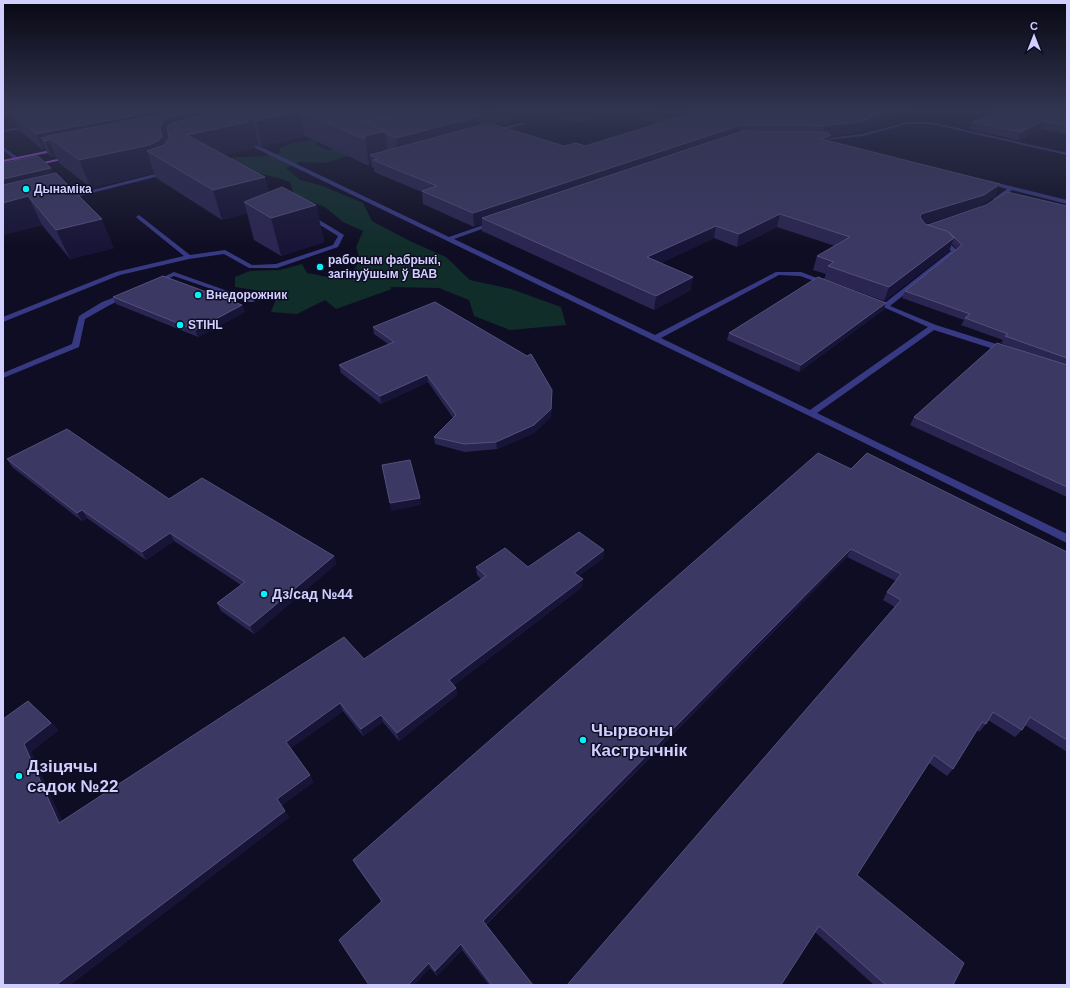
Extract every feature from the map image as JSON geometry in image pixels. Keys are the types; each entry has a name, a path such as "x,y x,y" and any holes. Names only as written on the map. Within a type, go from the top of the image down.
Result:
{"main road":[{"path":"3,161 26,156"},
{"path":"18,168 76,156"}],"street":[{"path":"14,156 26,166"},
{"path":"276,156 811,413 1067,539"},
{"path":"61,199 162,174 170,170"},
{"path":"981,181 1067,202"},
{"path":"987,205 1012,188"},
{"path":"3,320 118,273 189,257 225,252 251,267 277,266 336,246 341,235 301,212"},
{"path":"139,218 189,257"},
{"path":"449,239 501,221"},
{"path":"930,238 945,242 955,251 881,304 933,327 1014,352"},
{"path":"656,338 778,273 801,274 836,287"},
{"path":"146,286 174,274 251,301"},
{"path":"3,376 76,345 82,318 105,304 132,292"},
{"path":"811,413 933,327"}],"green space":[{"path":"259,156 347,156 326,163 300,162 286,168 300,180 320,185 363,203 372,221 410,241 446,257 470,280 511,289 561,307 566,325 510,330 474,316 469,300 439,288 392,287 390,288 392,289 336,309 325,300 297,314 271,312 276,299 267,292 235,287 235,277 250,271 280,270 302,264 307,273 328,277 352,273 360,260 356,247 363,231 343,222 325,207 294,195 290,182 225,164 229,158"}],"building":[{"path":"38,156 51,168 3,179 3,163"},
{"path":"74,156 97,156 79,160"},
{"path":"156,156 226,156 265,177 213,190"},
{"path":"372,156 646,156 473,213 422,191 437,186 373,160 378,159"},
{"path":"668,156 889,156 1000,184 984,195 921,214 920,217 925,224 947,231 954,238 889,287 828,266 834,262 817,256 850,237 780,214 739,234 716,226 647,257 693,277 656,296 482,218"},
{"path":"56,173 102,219 56,230 28,196 3,203 3,185"},
{"path":"282,187 316,205 271,218 244,202"},
{"path":"1007,192 1067,206 1067,358 1005,336 1008,334 965,318 970,314 905,291 962,245 947,231 928,225 986,205"},
{"path":"163,276 242,305 195,330 113,297"},
{"path":"818,277 886,303 801,365 729,333"},
{"path":"435,302 527,356 531,354 552,390 551,409 534,425 496,442 464,444 434,437 456,415 427,375 380,396 339,365 394,342 373,327"},
{"path":"997,343 1067,365 1067,487 914,417"},
{"path":"67,429 169,499 202,478 334,556 250,626 217,603 245,582 170,533 142,552 82,510 77,513 7,459"},
{"name":"Чырвоны Кастрычнік","path":"818,453 851,469 867,453 1067,552 1067,740 1030,717 1022,730 993,712 986,724 982,722 953,769 934,755 857,875 964,963 953,985 886,985 819,926 781,985 567,985 901,600 887,592 901,574 851,549 483,921 533,985 492,985 461,944 435,971 429,963 408,985 369,985 339,940 382,901 353,860"},
{"path":"410,460 420,498 390,503 382,465"},
{"path":"579,532 604,550 574,573 583,579 449,680 456,688 397,733 381,715 361,729 340,703 286,742 310,775 277,799 285,811 56,985 3,985 3,719 28,701 51,723 24,744 59,823 344,637 364,659 486,576 476,567 505,548 528,567"}],"place":[{"name":"Дынаміка","path":"26,189"},
{"name":"рабочым фабрыкі, загінуўшым ў ВАВ","path":"320,267"},
{"name":"Внедорожник","path":"198,295"},
{"name":"STIHL","path":"180,325"},
{"name":"Дз/сад №44","path":"264,594"},
{"name":"Чырвоны Кастрычнік","path":"583,740"},
{"name":"Дзіцячы садок №22","path":"19,776"}]}
